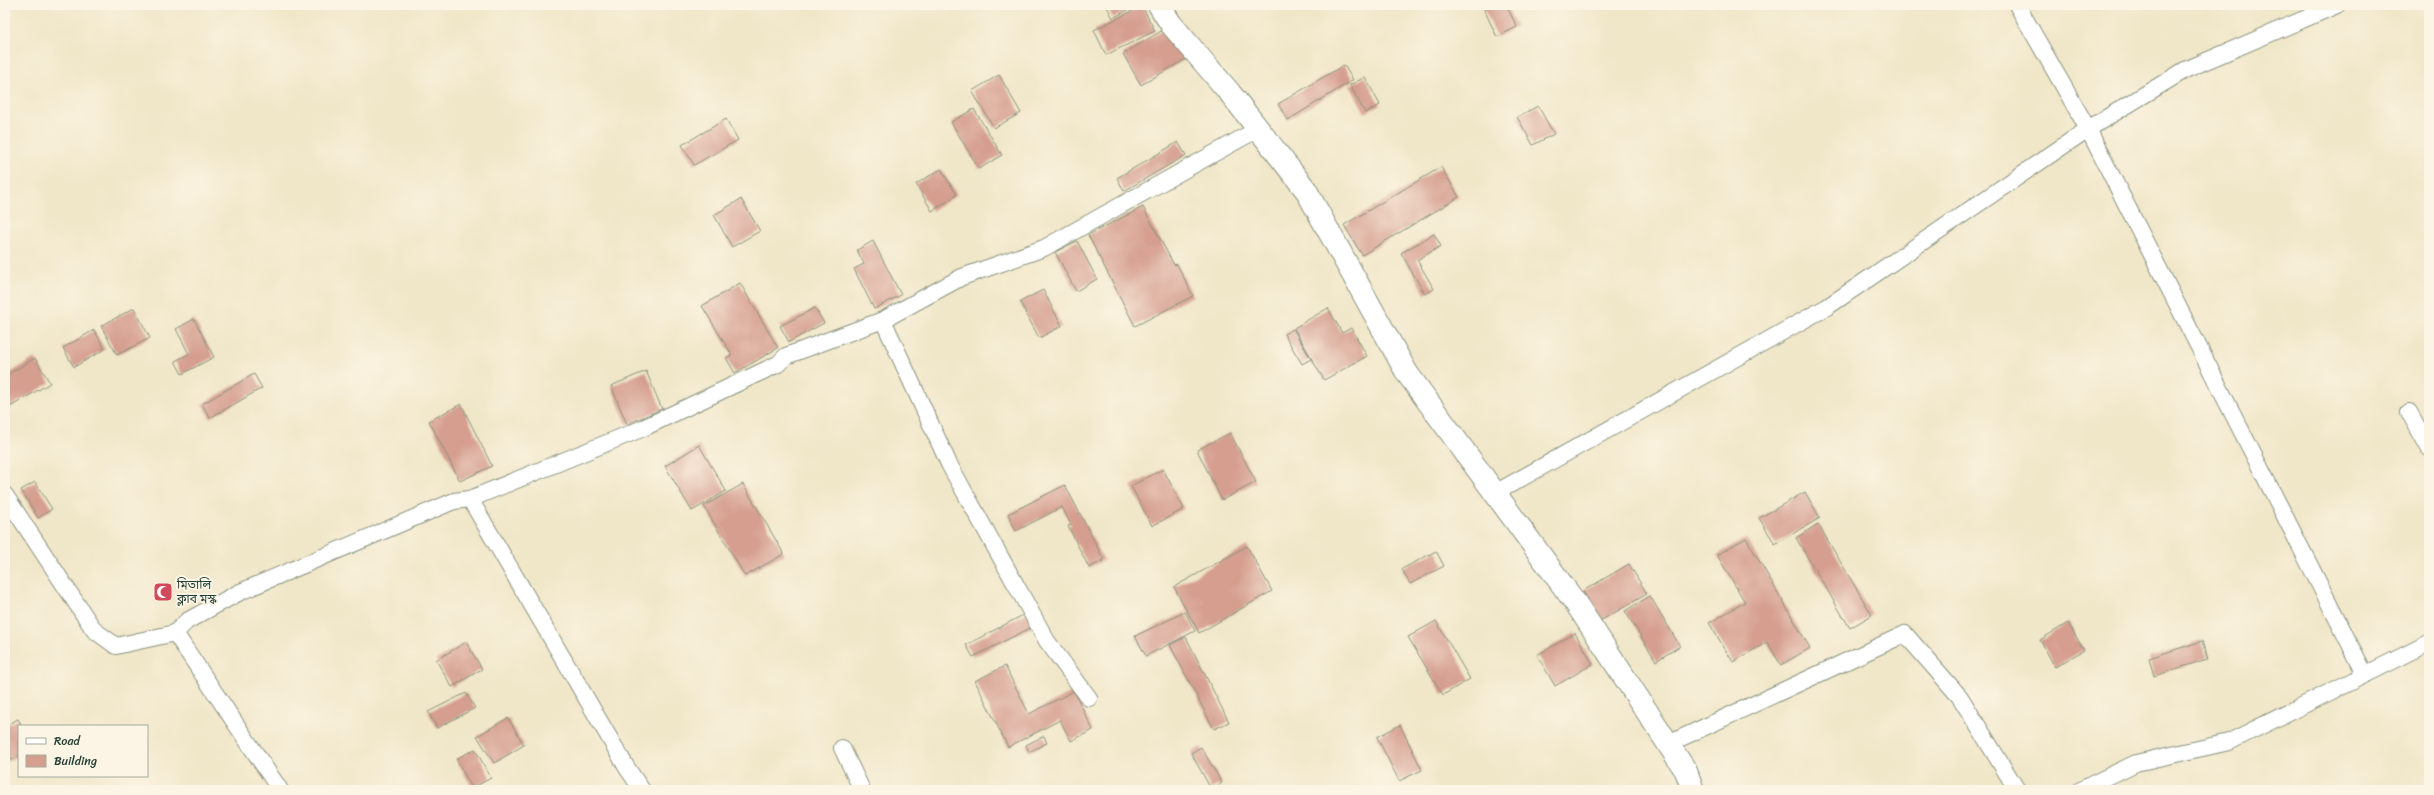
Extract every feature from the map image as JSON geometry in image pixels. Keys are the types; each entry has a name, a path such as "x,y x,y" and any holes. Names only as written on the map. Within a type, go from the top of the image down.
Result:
{"street":[{"path":"1159,5 1171,24 1258,129 1306,190 1407,373 1577,605 1686,771 1693,790"},
{"path":"2018,5 2088,129 2365,674"},
{"path":"1495,493 1827,307 2088,129 2185,70 2337,5"},
{"path":"5,495 94,630 116,646 175,633 187,621 240,592 454,501 470,499 641,429 778,364 786,356 883,320 962,277 1044,248 1258,129"},
{"path":"883,320 949,464 1047,641 1089,698"},
{"path":"2409,412 2429,448"},
{"path":"470,499 627,768 642,790"},
{"path":"175,633 280,790"},
{"path":"1668,744 1905,634 1960,697 2017,790"},
{"path":"2080,790 2136,763 2229,742 2429,643"},
{"path":"842,748 862,790"}],"building":[{"path":"1106,5 1137,5 1113,18"},
{"path":"1482,5 1506,5 1517,27 1497,37"},
{"path":"1142,6 1155,31 1106,55 1094,30"},
{"path":"1168,27 1186,59 1141,85 1123,54"},
{"path":"1344,65 1353,80 1288,120 1278,104"},
{"path":"999,75 1021,113 994,128 972,91"},
{"path":"1365,77 1380,105 1365,113 1350,85"},
{"path":"1538,106 1554,134 1533,145 1517,117"},
{"path":"974,109 1002,155 979,169 951,122"},
{"path":"726,119 738,140 694,165 682,145"},
{"path":"1178,142 1186,155 1124,191 1117,178"},
{"path":"1441,167 1459,197 1362,255 1344,225"},
{"path":"941,169 957,195 932,211 916,184"},
{"path":"741,199 760,231 732,247 714,215"},
{"path":"1143,207 1174,265 1177,264 1193,296 1135,326 1088,235"},
{"path":"1434,234 1441,246 1417,260 1434,289 1425,294 1401,253"},
{"path":"873,241 901,295 874,309 854,269 864,264 857,250"},
{"path":"1077,241 1097,279 1076,291 1055,252"},
{"path":"740,283 778,348 735,373 726,358 732,355 702,306"},
{"path":"1043,290 1062,326 1039,338 1020,302"},
{"path":"134,308 150,338 117,355 101,326"},
{"path":"815,308 824,323 789,342 780,326"},
{"path":"1328,308 1342,333 1351,328 1367,356 1324,380 1294,328"},
{"path":"194,319 214,357 182,374 175,361 189,354 176,329"},
{"path":"1293,329 1311,359 1302,364 1284,334"},
{"path":"94,330 105,349 74,367 63,348"},
{"path":"35,358 50,383 5,410 5,376"},
{"path":"646,371 662,409 627,424 611,386"},
{"path":"254,374 262,388 210,418 202,404"},
{"path":"461,404 492,466 460,481 429,421"},
{"path":"1230,433 1256,482 1222,500 1197,450"},
{"path":"699,445 726,491 692,511 665,466"},
{"path":"1163,469 1184,509 1152,526 1131,486"},
{"path":"35,482 52,509 38,518 21,490"},
{"path":"743,484 784,554 745,576 704,506"},
{"path":"1065,485 1104,560 1089,568 1068,526 1071,525 1062,507 1016,531 1008,514"},
{"path":"1805,492 1820,518 1775,544 1759,518"},
{"path":"1818,524 1872,615 1850,628 1796,538"},
{"path":"1746,538 1810,648 1781,665 1767,642 1733,662 1709,623 1745,602 1717,555"},
{"path":"1247,546 1272,591 1199,633 1174,587"},
{"path":"1436,551 1444,566 1410,584 1402,569"},
{"path":"1629,564 1647,594 1600,621 1583,591"},
{"path":"1650,596 1680,646 1656,661 1625,611"},
{"path":"1185,612 1195,631 1146,656 1135,636"},
{"path":"1027,613 1034,626 973,657 966,645"},
{"path":"1436,621 1470,679 1443,695 1408,637"},
{"path":"2068,623 2084,650 2055,667 2040,640"},
{"path":"1575,633 1593,664 1555,686 1537,655"},
{"path":"1186,637 1229,722 1214,729 1170,645"},
{"path":"2202,641 2207,659 2154,676 2149,658"},
{"path":"466,642 482,669 452,687 436,660"},
{"path":"1005,666 1029,714 1074,691 1093,730 1071,741 1060,720 1008,747 975,681"},
{"path":"466,693 475,708 437,728 428,712"},
{"path":"508,718 524,745 494,763 477,736"},
{"path":"18,719 21,725 18,725 18,756 5,763 5,726"},
{"path":"1400,725 1422,770 1399,781 1377,737"},
{"path":"1044,736 1047,743 1029,752 1026,745"},
{"path":"1201,747 1222,783 1211,789 1191,753"},
{"path":"475,749 491,778 472,788 456,759"}],"place":[{"name":"মিতালি ক্লাব মস্ক","path":"163,592"}]}
